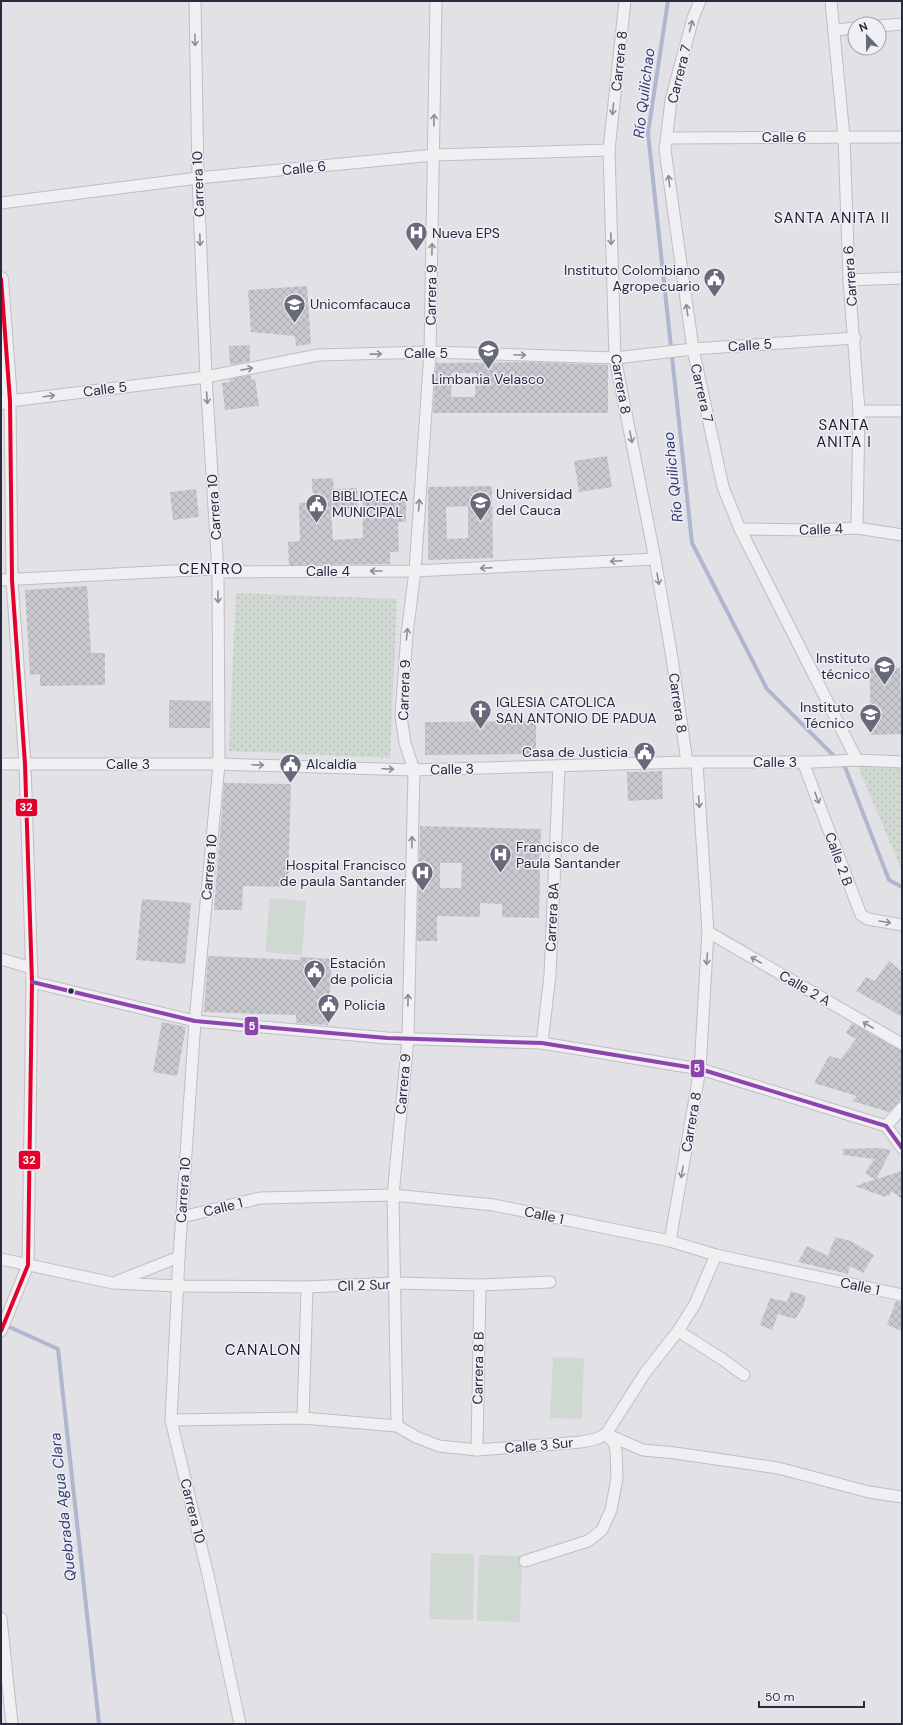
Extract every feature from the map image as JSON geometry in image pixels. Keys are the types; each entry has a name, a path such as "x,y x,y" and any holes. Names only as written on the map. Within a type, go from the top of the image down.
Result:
{"street":[{"name":"Carrera 10","path":"195,1 198,178 206,377 218,572 219,764 195,1021 179,1257 171,1420 208,1575 240,1724"},
{"name":"Carrera 9","path":"397,1426 393,1195 408,1039 414,770 405,743 401,716 407,634 415,571 430,352 436,1"},
{"name":"Carrera 8","path":"625,1 609,150 620,358 672,658 692,763 708,932 700,1069 670,1241"},
{"name":"Carrera 7","path":"700,1 693,18 672,100 665,150 688,349 723,486 740,529 853,760"},
{"name":"Carrera 6","path":"831,1 835,30 844,137 849,280 855,338 859,411 857,528"},
{"path":"887,25 902,24"},
{"path":"835,30 847,29"},
{"name":"Calle 6","path":"667,138 902,137"},
{"name":"Calle 6","path":"1,203 198,178 434,155 609,150"},
{"path":"849,280 902,278"},
{"path":"1,279 12,580 25,764 32,968 28,1265 1,1331"},
{"name":"Calle 5","path":"6,402 206,377 318,355 430,352 620,358 688,349 855,338"},
{"path":"859,411 902,411"},
{"name":"Calle 4","path":"740,529 813,530 857,528 902,535"},
{"name":"Calle 4","path":"1,580 211,569 218,572 415,571 655,559"},
{"name":"Calle 3","path":"1,764 219,764 414,770 853,760 902,762"},
{"name":"Calle 2 B","path":"809,762 861,915 868,919 902,925"},
{"name":"Carrera 8A","path":"542,1043 550,976 559,766"},
{"name":"Calle 2 A","path":"708,932 902,1044"},
{"path":"1,959 32,968"},
{"path":"32,982 195,1021 387,1038 542,1043 700,1069 886,1126 902,1148"},
{"path":"886,1126 902,1108"},
{"name":"Calle 1","path":"182,1217 260,1198 393,1195 494,1205 670,1241 716,1255 902,1295"},
{"path":"606,1434 645,1373 678,1331 695,1304 716,1255"},
{"path":"113,1283 179,1257"},
{"path":"1,1258 113,1283 178,1286"},
{"name":"Cll 2 Sur","path":"178,1286 307,1287 394,1283 480,1285 550,1282"},
{"name":"Carrera 8 B","path":"476,1450 480,1285"},
{"path":"303,1418 307,1287"},
{"path":"678,1331 744,1375"},
{"name":"Calle 3 Sur","path":"171,1420 303,1418 397,1426 416,1437 439,1446 476,1450 582,1442 596,1439 606,1434"},
{"path":"606,1434 643,1450 675,1453 778,1468 869,1492 902,1497"},
{"path":"525,1561 588,1541 602,1530 611,1510 618,1478 614,1443 606,1434"},
{"path":"1,1618 12,1724"}],"shaded area":[{"path":"236,593 397,599 390,758 229,751"},
{"path":"902,765 902,871 858,766"},
{"path":"270,898 306,901 302,955 265,952"},
{"path":"553,1357 584,1358 582,1419 550,1418"},
{"path":"431,1553 474,1554 473,1620 429,1619"},
{"path":"479,1555 522,1556 520,1622 477,1621"}],"building":[{"path":"307,286 311,344 296,346 295,336 251,332 248,290"},
{"path":"250,345 250,361 230,365 229,346"},
{"path":"530,362 608,365 608,413 433,413 436,363","holes":["452,364 452,373 476,373 475,397 451,397"]},
{"path":"251,375 251,380 255,379 259,406 225,410 222,383 230,382 230,379"},
{"path":"607,456 612,487 579,492 574,461"},
{"name":"BIBLIOTECA MUNICIPAL","path":"333,478 334,489 357,488 358,508 331,510 333,540 363,538 362,499 406,499 406,522 398,522 399,552 390,552 390,564 289,565 288,542 300,541 299,503 313,502 312,479"},
{"name":"Universidad del Cauca","path":"492,486 493,558 428,560 428,487","holes":["468,506 468,538 447,539 446,507"]},
{"path":"196,489 199,517 173,520 170,492"},
{"path":"87,586 91,653 105,653 105,685 40,686 40,674 30,675 25,590"},
{"name":"Instituto técnico","path":"870,668 900,668 902,734 870,735"},
{"path":"169,700 211,701 210,728 169,728"},
{"name":"IGLESIA CATOLICA SAN ANTONIO DE PADUA","path":"536,721 536,754 425,755 425,722"},
{"path":"662,771 663,799 628,801 627,772"},
{"path":"224,783 291,784 288,887 243,886 242,910 214,910"},
{"name":"Francisco de Paula Santander","path":"420,826 541,829 539,918 502,917 502,904 480,903 480,917 437,916 437,941 417,941","holes":["440,863 462,863 461,888 440,888"]},
{"path":"142,899 191,903 185,964 136,960"},
{"path":"208,956 300,960 300,957 332,959 328,1025 296,1023 296,1015 204,1012"},
{"path":"889,961 902,972 902,1017 856,991 866,977 875,981"},
{"path":"162,1022 186,1027 177,1076 153,1072"},
{"path":"852,1023 902,1051 902,1098 889,1112 852,1101 857,1096 814,1083 829,1056 841,1059 856,1039 846,1033"},
{"path":"880,1148 891,1150 876,1180 865,1173 874,1159 843,1155 843,1149"},
{"path":"902,1171 902,1199 891,1191 889,1196 886,1195 885,1197 855,1186"},
{"path":"835,1237 851,1241 874,1255 863,1273 850,1266 848,1274 798,1262 807,1246 828,1256"},
{"path":"791,1291 806,1296 803,1307 795,1319 778,1314 772,1330 760,1325 770,1298 787,1302"},
{"path":"896,1301 902,1302 902,1331 887,1325"}],"waterway":[{"name":"Río Quilichao","path":"668,1 648,133 692,543 767,689 836,758"},
{"name":"Río Quilichao","path":"841,763 845,767 889,880 902,887"},
{"name":"Quebrada Agua Clara","path":"5,1325 58,1349 99,1724"}],"transit line":[{"name":"32","path":"1,279 10,401 12,580 25,764 32,982 28,1265 1,1331"},
{"name":"5","path":"32,982 195,1021 387,1038 542,1043 700,1069 886,1126 902,1148"}],"place":[{"name":"Nueva EPS","path":"416,252"},
{"name":"Instituto Colombiano Agropecuario","path":"715,298"},
{"name":"Unicomfacauca","path":"294,324"},
{"name":"Limbania Velasco","path":"488,370"},
{"name":"Universidad del Cauca","path":"480,522"},
{"name":"BIBLIOTECA MUNICIPAL","path":"316,524"},
{"name":"Instituto técnico","path":"885,686"},
{"name":"IGLESIA CATOLICA SAN ANTONIO DE PADUA","path":"480,730"},
{"name":"Instituto Técnico","path":"870,734"},
{"name":"Casa de Justicia","path":"644,772"},
{"name":"Alcaldía","path":"291,784"},
{"name":"Francisco de Paula Santander","path":"501,874"},
{"name":"Hospital Francisco de paula Santander","path":"422,892"},
{"name":"Estación de policia","path":"314,990"},
{"name":"Policia","path":"328,1024"}],"district":[{"name":"SANTA ANITA II","path":"832,218"},
{"name":"SANTA ANITA I","path":"844,434"},
{"name":"CENTRO","path":"211,569"},
{"name":"CANALON","path":"263,1350"}]}
